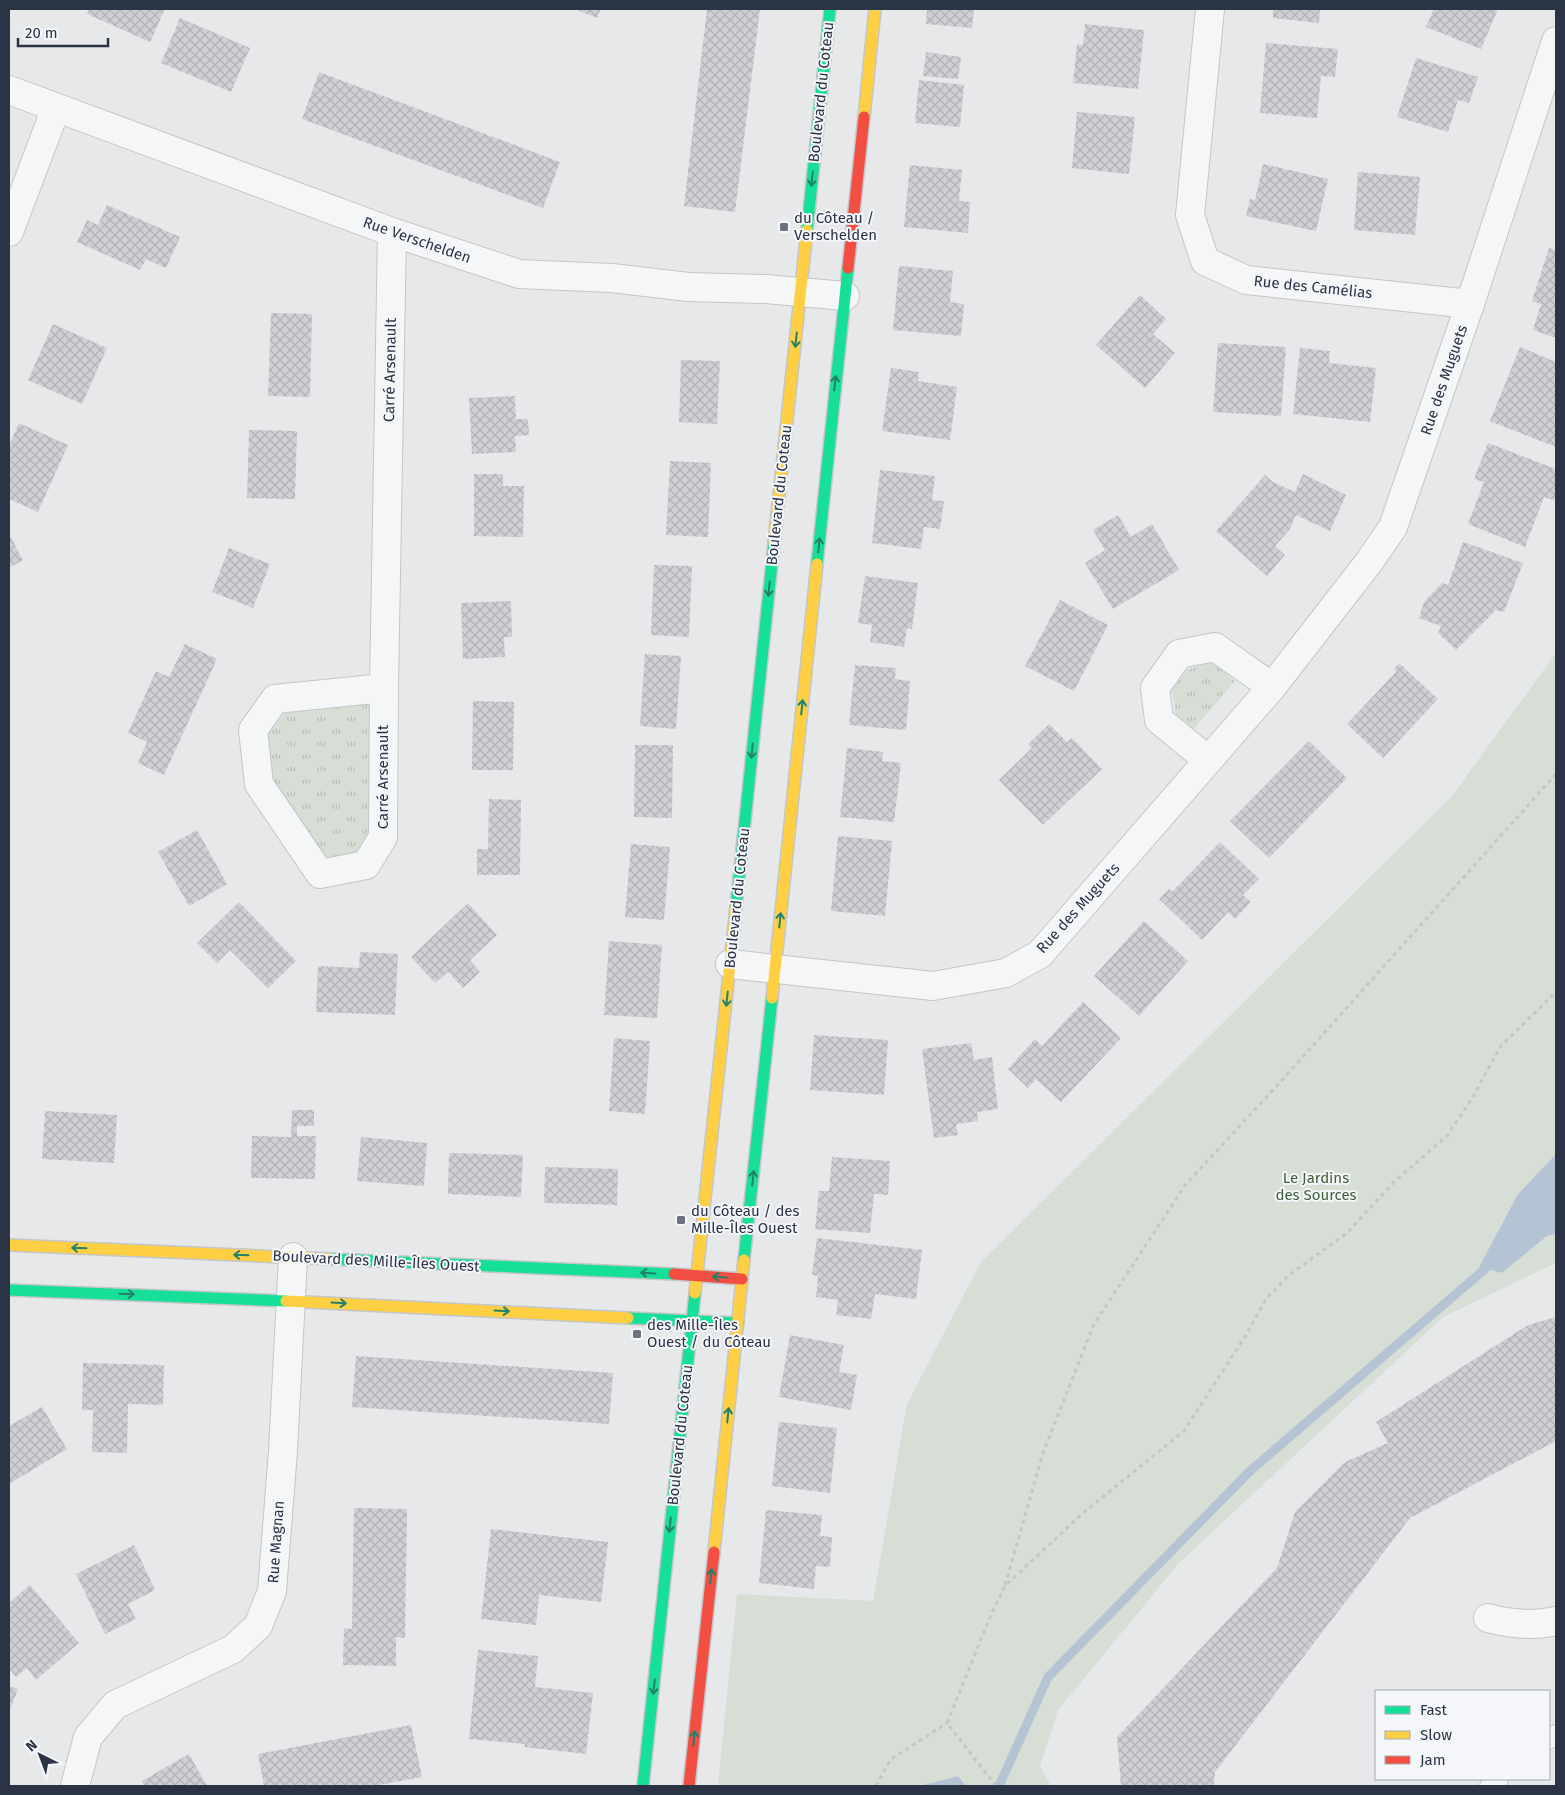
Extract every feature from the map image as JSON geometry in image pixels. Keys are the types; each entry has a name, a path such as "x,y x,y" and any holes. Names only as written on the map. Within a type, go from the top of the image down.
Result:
{"street":[{"name":"Boulevard du Coteau","path":"643,1786 830,9"},
{"path":"689,1786 875,9"},
{"name":"Rue des Camélias","path":"1210,9 1190,215 1205,261 1246,280 1470,304"},
{"name":"Rue des Muguets","path":"730,964 933,986 1006,973 1040,954 1272,687 1369,562 1393,527 1470,304 1556,41"},
{"name":"Rue Verschelden","path":"9,90 392,232 519,274 612,278 688,287 845,296"},
{"path":"9,232 56,108"},
{"name":"Carré Arsenault","path":"384,688 274,699 253,730 259,784 320,874 366,865 383,837 392,232"},
{"path":"1208,760 1159,720 1155,688 1179,654 1215,647 1272,687"},
{"name":"Boulevard des Mille-Îles Ouest","path":"9,1245 697,1275 742,1279"},
{"name":"Rue Magnan","path":"75,1786 88,1737 115,1705 234,1649 258,1626 272,1591 283,1451 293,1257"},
{"path":"9,1290 291,1301 738,1323"},
{"path":"1488,1618 1526,1624 1556,1621"}],"path":[{"path":"876,1786 890,1760 947,1722 990,1617 1005,1586 1043,1453 1094,1324 1186,1184 1274,1089 1556,774"},
{"path":"1005,1586 1083,1513 1184,1431 1246,1335 1266,1299 1288,1276 1347,1233 1394,1182 1447,1136 1473,1097 1500,1048 1556,992"},
{"path":"947,1722 968,1752 996,1786"}],"green space":[{"name":"Le Jardins des Sources","path":"1556,653 1556,1154 1518,1194 1479,1267 1502,1273 1547,1236 1556,1234 1556,1263 1443,1317 1179,1563 1058,1710 1040,1766 1051,1786 966,1786 958,1776 923,1786 718,1786 737,1594 873,1601 907,1404 981,1262 1452,796"},
{"path":"1212,662 1235,681 1193,730 1176,716 1172,689 1189,669"},
{"path":"374,699 374,837 360,856 327,866 271,784 266,735 287,711"}],"water":[{"path":"1556,1154 1556,1234 1547,1236 1502,1273 1479,1267 1518,1194"},
{"path":"958,1776 966,1786 923,1786 923,1785"}],"building":[{"path":"89,9 165,9 150,42 87,14"},
{"path":"575,9 601,9 597,18"},
{"path":"707,9 760,9 735,212 684,206"},
{"path":"927,9 974,9 972,28 926,24"},
{"path":"1273,9 1320,9 1319,23 1273,18"},
{"path":"1434,9 1498,9 1481,49 1426,27"},
{"path":"180,18 250,48 231,92 161,63"},
{"path":"1085,24 1144,30 1138,89 1073,83 1077,44 1083,45"},
{"path":"1266,43 1338,49 1335,77 1321,76 1317,118 1260,113"},
{"path":"926,52 961,57 958,79 923,76"},
{"path":"1416,58 1478,77 1469,103 1458,100 1448,132 1397,117"},
{"path":"319,72 560,162 543,208 302,119"},
{"path":"919,80 964,85 960,127 915,123"},
{"path":"1077,112 1135,117 1129,174 1072,168"},
{"path":"1263,164 1328,179 1316,231 1246,216 1250,199 1255,200"},
{"path":"910,165 962,170 959,201 970,202 968,233 904,227"},
{"path":"1358,172 1420,177 1415,235 1354,230"},
{"path":"107,205 180,237 166,268 146,259 140,270 77,242 87,220 98,225"},
{"path":"1549,248 1556,250 1556,338 1533,330 1541,304 1532,301"},
{"path":"899,266 953,271 950,302 964,304 961,336 893,330"},
{"path":"1140,295 1166,319 1153,334 1175,353 1145,388 1096,345"},
{"path":"271,313 312,314 310,397 268,396"},
{"path":"53,324 107,348 82,404 28,380"},
{"path":"1218,343 1286,347 1281,416 1213,412"},
{"path":"1520,347 1556,362 1556,447 1490,421"},
{"path":"1300,348 1330,351 1329,363 1376,368 1370,422 1293,414"},
{"path":"681,360 720,361 717,424 679,422"},
{"path":"891,368 919,372 918,381 957,387 950,440 882,431"},
{"path":"515,396 516,419 528,419 529,435 515,436 516,452 472,454 469,398"},
{"path":"19,423 68,445 38,512 9,499 9,446"},
{"path":"249,430 297,431 295,499 247,498"},
{"path":"1488,443 1556,469 1556,501 1544,497 1525,547 1468,524 1484,482 1474,479"},
{"path":"670,461 711,463 708,537 666,535"},
{"path":"880,470 935,476 932,500 944,501 940,529 924,527 921,549 872,543"},
{"path":"474,474 503,474 503,486 524,486 523,537 474,536"},
{"path":"1303,474 1346,495 1330,531 1296,515 1290,529 1275,546 1285,555 1267,576 1216,531 1265,475 1273,482 1295,492"},
{"path":"1118,515 1131,537 1152,524 1179,570 1113,609 1085,563 1105,550 1093,530"},
{"path":"9,534 23,560 9,568"},
{"path":"1463,542 1523,563 1504,612 1496,610 1456,650 1438,633 1441,626 1419,618 1424,602 1442,583 1448,585"},
{"path":"229,548 270,564 253,608 212,592"},
{"path":"654,565 692,566 689,637 651,635"},
{"path":"865,576 918,583 912,629 907,628 904,647 870,642 872,625 858,623"},
{"path":"1060,600 1108,625 1074,691 1025,666"},
{"path":"511,601 512,637 504,637 505,657 463,659 461,603"},
{"path":"185,644 217,659 164,775 138,763 147,742 128,733 156,671 169,677"},
{"path":"645,654 681,656 676,729 640,726"},
{"path":"1399,663 1438,699 1383,758 1347,724 1396,672 1394,669"},
{"path":"855,665 896,668 895,679 910,681 906,730 849,725"},
{"path":"473,701 514,702 513,770 472,770"},
{"path":"1049,724 1067,742 1072,738 1102,769 1043,825 999,780 1032,748 1028,744"},
{"path":"1309,741 1347,778 1269,858 1230,821"},
{"path":"635,745 673,745 672,818 634,817"},
{"path":"847,748 883,752 882,761 901,763 894,822 840,817"},
{"path":"489,799 521,800 520,875 477,875 477,849 488,849"},
{"path":"197,830 227,884 189,906 158,852"},
{"path":"838,836 892,841 885,916 831,911"},
{"path":"1220,842 1259,879 1243,895 1251,902 1235,919 1228,912 1202,940 1159,899 1169,889 1172,892"},
{"path":"631,844 670,847 664,920 625,917"},
{"path":"239,902 296,961 268,988 230,950 217,963 197,943"},
{"path":"468,903 497,935 470,960 480,972 463,988 448,972 435,983 411,957"},
{"path":"1144,921 1188,961 1139,1016 1094,976"},
{"path":"609,941 662,945 657,1018 604,1015"},
{"path":"360,952 398,954 395,1015 316,1012 318,966 359,968"},
{"path":"1083,1002 1121,1038 1061,1102 1036,1079 1028,1088 1008,1069 1035,1039 1042,1046"},
{"path":"814,1035 888,1040 884,1095 810,1090"},
{"path":"614,1038 650,1041 645,1114 609,1111"},
{"path":"971,1043 974,1060 992,1057 998,1109 977,1112 978,1121 956,1124 958,1135 934,1138 922,1049"},
{"path":"292,1110 314,1110 314,1126 297,1126 297,1136 316,1136 315,1179 251,1178 252,1136 291,1137"},
{"path":"45,1111 117,1115 114,1163 42,1159"},
{"path":"361,1137 427,1143 424,1186 357,1181"},
{"path":"449,1153 523,1155 521,1197 448,1194"},
{"path":"832,1157 890,1161 888,1195 874,1194 870,1233 815,1229 819,1191 829,1191"},
{"path":"545,1167 618,1169 617,1205 544,1203"},
{"path":"817,1238 922,1250 916,1299 875,1294 871,1319 836,1315 838,1300 816,1297 818,1276 812,1275"},
{"path":"1556,1317 1556,1441 1410,1518 1215,1772 1214,1786 1121,1786 1117,1737 1277,1568 1295,1512 1345,1462 1388,1443 1376,1422 1528,1325"},
{"path":"790,1335 844,1345 839,1372 857,1375 851,1410 779,1397"},
{"path":"356,1356 613,1373 609,1424 352,1407"},
{"path":"83,1363 164,1365 163,1405 128,1404 127,1453 92,1452 93,1410 82,1410"},
{"path":"42,1407 67,1449 9,1484 9,1426"},
{"path":"779,1422 837,1428 830,1493 772,1486"},
{"path":"354,1508 407,1509 405,1638 396,1637 396,1666 343,1665 344,1628 352,1629"},
{"path":"766,1510 822,1515 820,1536 832,1537 830,1567 816,1566 814,1589 759,1583"},
{"path":"491,1529 608,1542 601,1602 539,1595 536,1625 481,1619"},
{"path":"134,1545 155,1590 128,1604 136,1619 105,1634 76,1574"},
{"path":"30,1585 79,1643 36,1680 27,1668 16,1677 9,1669 9,1603"},
{"path":"478,1650 538,1656 535,1687 593,1693 586,1754 524,1747 525,1744 469,1739"},
{"path":"9,1686 18,1689 9,1712"},
{"path":"411,1725 422,1777 373,1786 264,1786 258,1754"},
{"path":"189,1754 207,1786 145,1786 142,1781"}],"waterway":[{"path":"999,1786 1048,1677 1250,1471 1485,1269"}],"traffic: fast":[{"path":"807,230 830,9"},
{"path":"817,564 848,268"},
{"path":"736,907 774,543"},
{"path":"744,1260 772,998"},
{"path":"330,1259 674,1274"},
{"path":"9,1290 286,1301"},
{"path":"643,1786 695,1293"},
{"path":"628,1318 738,1323"}],"traffic: slow":[{"path":"864,117 875,9"},
{"path":"774,543 807,230"},
{"path":"772,998 817,564"},
{"path":"695,1293 736,907"},
{"path":"9,1245 330,1259"},
{"path":"714,1552 744,1260"},
{"path":"286,1301 628,1318"}],"traffic: jam":[{"path":"848,268 864,117"},
{"path":"674,1274 742,1279"},
{"path":"689,1786 714,1552"}],"place":[{"name":"du Côteau / Verschelden","path":"784,227"},
{"name":"du Côteau / des Mille-Îles Ouest","path":"681,1220"},
{"name":"des Mille-Îles Ouest / du Côteau","path":"637,1334"}]}
